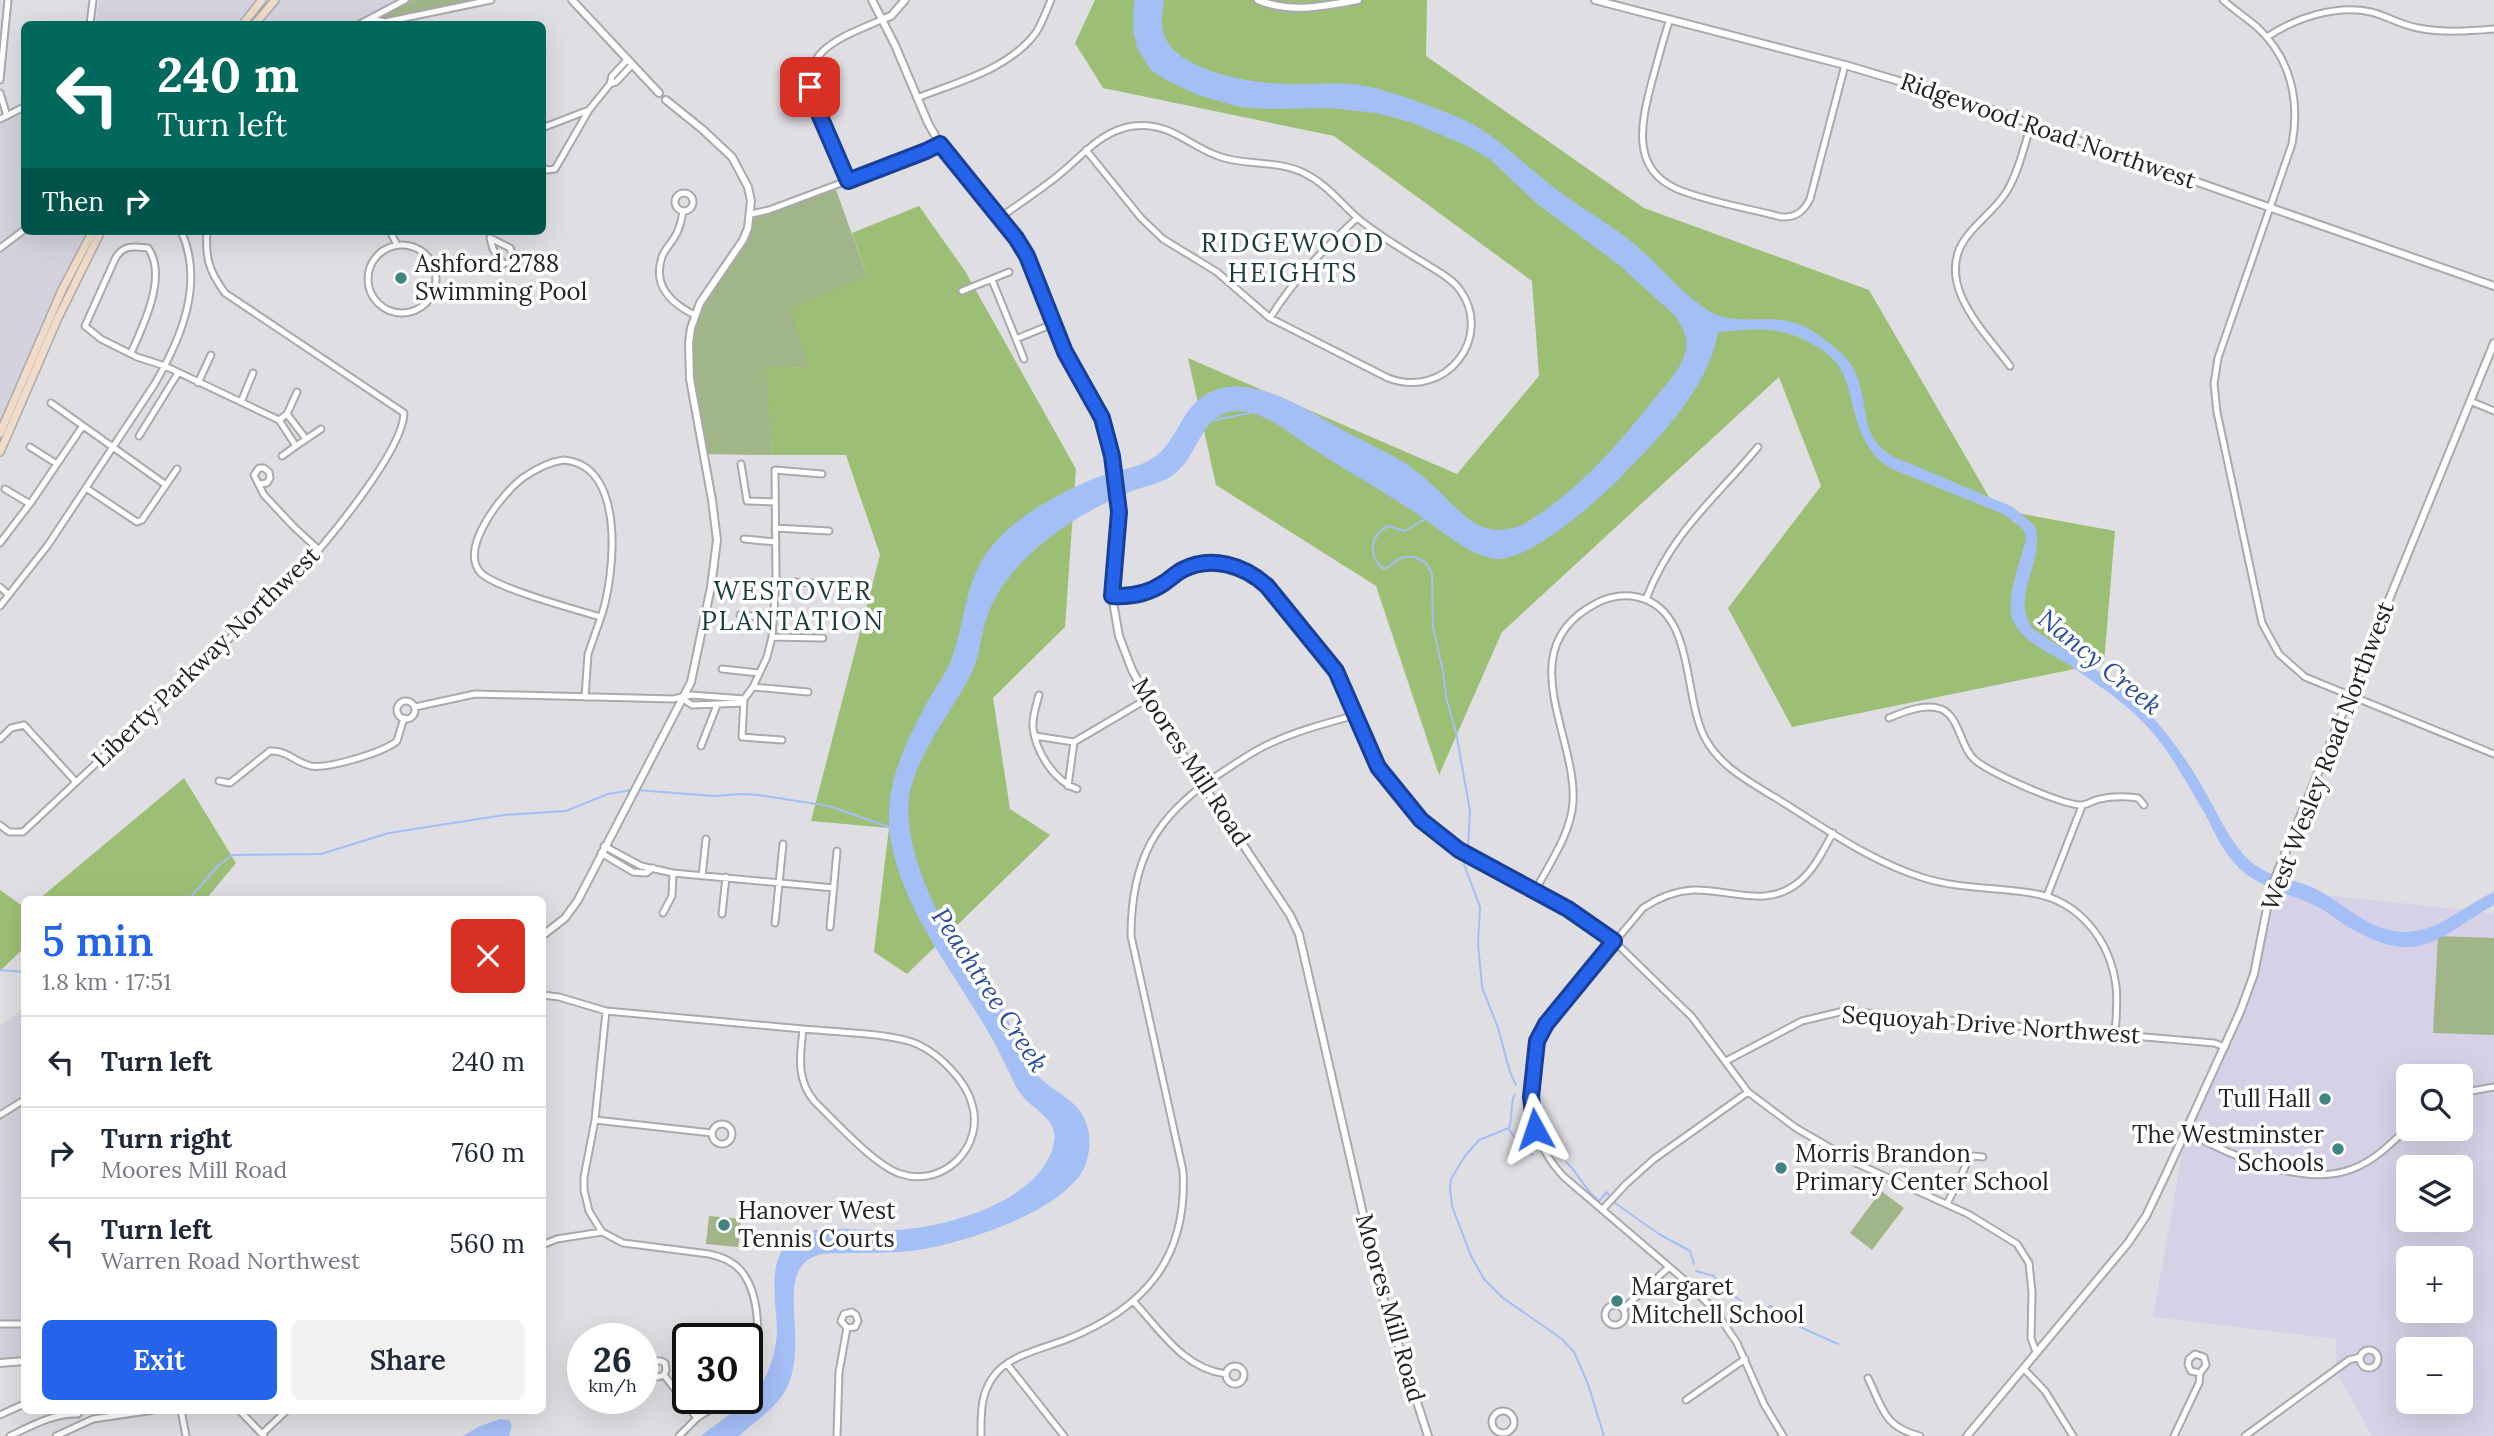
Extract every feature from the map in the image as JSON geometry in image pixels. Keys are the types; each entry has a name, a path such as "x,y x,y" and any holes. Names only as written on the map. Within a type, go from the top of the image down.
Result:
{"main road":[{"path":"245,21 262,0"},
{"path":"258,21 275,0"},
{"path":"0,433 62,290 91,235"},
{"path":"0,452 63,307 99,235"}],"street":[{"path":"0,80 8,0"},
{"path":"90,21 93,0"},
{"path":"367,21 405,0"},
{"path":"390,21 491,0"},
{"path":"572,0 659,93"},
{"name":"Moores Mill Road","path":"872,0 940,144 1016,238 1027,256 1065,352 1102,418 1113,465 1119,512 1112,596 1119,636 1147,699 1290,915 1299,934 1380,1288 1428,1436"},
{"path":"848,181 813,100 811,73 817,57 830,44 891,16 905,0"},
{"path":"917,98 970,77 1008,58 1036,33 1051,0"},
{"path":"1258,0 1276,6 1298,8 1358,0"},
{"name":"Ridgewood Road Northwest","path":"1595,0 1845,65 1966,101 2494,285"},
{"path":"2223,0 2267,37 2280,55 2289,73 2296,113 2292,144 2218,358 2214,384 2217,412 2259,611 2267,634 2279,654 2297,672 2312,681 2494,754"},
{"path":"2267,37 2306,19 2346,9 2374,13 2421,29 2494,29"},
{"path":"371,19 380,21"},
{"path":"1670,19 1643,118 1643,148 1650,165 1662,180 1697,195 1781,217 1802,212 1810,199 1845,65"},
{"path":"546,169 555,169 589,110 610,84 616,82 629,63"},
{"path":"0,93 7,116"},
{"path":"546,933 573,908 691,682 701,642 717,540 690,379 689,343 695,315 706,292 743,240 751,214 748,187 732,157 666,100"},
{"path":"0,119 21,109"},
{"path":"546,126 589,110"},
{"path":"999,218 1055,178 1086,150 1108,135 1141,125 1160,128 1186,138 1218,156 1240,162 1280,165 1303,173 1326,187 1357,218 1435,269 1461,290 1468,309 1470,328 1466,346 1454,365 1443,375 1414,384 1399,382 1270,318 1217,272 1155,232 1086,150"},
{"path":"2010,366 1962,299 1956,283 1955,265 1965,239 2008,189 2031,125"},
{"path":"751,214 848,181 940,144"},
{"path":"683,212 678,232 662,257 660,275 663,289 670,299 680,308 695,315"},
{"path":"1270,318 1308,266 1357,218"},
{"path":"0,248 21,232"},
{"path":"0,606 41,555 165,366 181,329 192,281 189,252 183,235"},
{"name":"Liberty Parkway Northwest","path":"0,825 9,832 23,832 296,576 370,483 404,424 404,414 225,293 211,274 206,255 207,235"},
{"path":"392,235 397,245"},
{"path":"487,235 510,248 512,253 509,262 503,264 493,249 490,237"},
{"path":"397,245 411,246 423,252 432,262 435,275 434,289 427,301 417,309 404,313 391,311 380,304 372,294 368,282 370,269 376,258 385,249 397,245"},
{"path":"131,353 146,319 156,277 152,254 148,248 129,246 121,249 116,257 85,326 101,339 131,353 165,366 279,420 296,446"},
{"path":"962,291 1009,272"},
{"path":"992,280 1024,359"},
{"path":"1016,339 1055,323"},
{"name":"West Wesley Road Northwest","path":"1967,1436 2139,1228 2186,1131 2225,1047 2254,974 2266,904 2277,874 2494,344"},
{"path":"198,383 211,355"},
{"path":"139,436 177,373"},
{"path":"241,402 253,373"},
{"path":"279,420 287,414 297,392"},
{"path":"2470,401 2494,411"},
{"path":"51,403 166,485"},
{"path":"287,414 306,439"},
{"path":"0,542 30,504 82,427"},
{"path":"282,456 321,429"},
{"path":"30,447 57,464"},
{"path":"1646,599 1660,565 1679,536 1758,447"},
{"path":"585,697 588,654 601,617 609,590 613,559 611,527 598,480 587,467 572,460 555,461 524,477 500,500 475,543 475,562 480,572 489,579 554,604 601,617"},
{"path":"741,464 747,501 775,502"},
{"path":"86,488 137,522 142,520 177,469"},
{"path":"782,740 742,737 744,701 753,687 772,637 776,582 775,470 822,474"},
{"path":"260,484 264,495 319,550"},
{"path":"5,489 30,504"},
{"path":"775,528 829,531"},
{"path":"744,539 776,542"},
{"path":"1112,596 1141,594 1199,564 1222,563 1245,570 1267,586 1328,659 1345,686 1378,767 1421,820 1459,850 1581,917 1614,941 1692,1017 1748,1092 1796,1128 1830,1150 1947,1204 2008,1237 2024,1253 2031,1278 2031,1338 2036,1352"},
{"path":"776,582 830,584"},
{"path":"0,587 9,595"},
{"path":"1535,891 1566,831 1573,805 1572,784 1551,685 1551,666 1556,647 1571,623 1594,604 1619,596 1646,599 1664,610 1676,627 1699,724 1716,755 1739,776 1884,863 1924,879 1957,886 2047,896 2078,912 2101,941 2116,985 2115,1034"},
{"path":"740,615 773,618"},
{"path":"772,637 823,638"},
{"path":"722,669 759,673"},
{"path":"753,687 808,692"},
{"path":"404,718 398,713 399,704 406,701 415,707 475,694 682,699 691,695 744,701"},
{"path":"1039,695 1033,725 1043,757 1058,777 1068,786 1077,789"},
{"path":"682,699 692,705 744,701"},
{"path":"1035,736 1074,742 1147,699"},
{"path":"701,746 717,705"},
{"path":"404,718 413,715 415,707"},
{"path":"1889,718 1909,710 1943,710 1976,761 2049,796 2082,806 2118,796 2138,798 2144,805"},
{"path":"981,1436 981,1407 990,1382 1007,1364 1098,1326 1134,1302 1155,1278 1171,1251 1181,1220 1184,1187 1181,1154 1133,946 1133,896 1140,864 1156,833 1176,807 1203,784 1268,744 1356,715"},
{"path":"219,781 230,783 270,751 283,751 307,765 322,767 379,751 397,741 404,718"},
{"name":"Liberty Parkway Northwest","path":"0,739 11,728 24,725 76,782"},
{"path":"1068,786 1074,742"},
{"path":"2047,896 2082,806"},
{"path":"1783,1436 1764,1404 1745,1359 1716,1312 1669,1267 1564,1177 1547,1157 1535,1129 1531,1097 1535,1049 1541,1032 1643,908 1670,894 1696,890 1760,897 1787,890 1809,872 1833,833"},
{"path":"702,876 706,839"},
{"path":"775,923 783,844"},
{"path":"604,846 641,866 673,873 834,888"},
{"path":"830,926 837,851"},
{"path":"601,853 633,872 646,873 653,868"},
{"path":"663,913 672,896 673,873"},
{"path":"723,914 726,877"},
{"path":"546,995 606,1011 803,1029 901,1039 917,1044 932,1053 962,1084 973,1104 974,1132 962,1156 945,1170 925,1177 902,1175 883,1165 815,1102 807,1091 799,1067 803,1029"},
{"path":"606,1011 595,1120 584,1190 589,1211 602,1232 631,1246 721,1256 737,1266 751,1288 756,1323"},
{"name":"Sequoyah Drive Northwest","path":"1726,1061 1802,1021 1844,1011 2115,1034 2225,1047"},
{"path":"2473,1091 2494,1087"},
{"path":"1602,1210 1654,1159 1748,1092"},
{"path":"0,1115 21,1102"},
{"path":"595,1120 712,1133"},
{"path":"2186,1131 2213,1146 2262,1164 2302,1174 2334,1174 2352,1169 2375,1157 2396,1138"},
{"path":"1947,1204 1968,1161 1974,1156 1983,1157"},
{"path":"546,1243 557,1238 602,1232"},
{"path":"1623,1309 1669,1267"},
{"path":"1134,1302 1189,1361 1205,1370 1226,1374"},
{"path":"0,1325 21,1324"},
{"path":"837,1436 839,1372 847,1328"},
{"path":"2245,1436 2349,1360 2360,1357"},
{"path":"1686,1401 1745,1359"},
{"path":"0,1363 21,1361"},
{"path":"1007,1364 1064,1436"},
{"path":"2023,1368 2045,1391 2073,1436"},
{"path":"2175,1436 2199,1383 2200,1373"},
{"path":"664,1375 697,1418"},
{"path":"1868,1378 1891,1424 1920,1436"},
{"path":"0,1415 21,1405"},
{"path":"1504,1411 1510,1414 1513,1424 1508,1432 1501,1434 1494,1429 1492,1422 1494,1415 1504,1411"},
{"path":"10,1436 65,1414"},
{"path":"78,1414 80,1424"},
{"path":"57,1436 80,1424 122,1414"},
{"path":"182,1414 186,1436"},
{"path":"243,1414 263,1435 283,1414"},
{"path":"679,1436 703,1414"}],"shaded area":[{"path":"99,0 397,0 362,21 96,21"},
{"path":"21,105 21,235 102,235 0,439 0,114"},
{"name":"The Westminster Schools","path":"2276,890 2494,913 2494,1436 2372,1436 2336,1371 2336,1339 2153,1317 2186,1131 2225,1047 2258,955"},
{"path":"21,1011 21,1362 0,1364 0,1026"}],"green space":[{"path":"411,0 485,0 375,21"},
{"path":"1095,0 1427,0 1426,56 1644,208 1869,290 1996,509 2115,531 2104,663 1792,727 1728,608 1821,486 1779,377 1502,632 1439,775 1376,586 1216,485 1188,358 1457,474 1539,376 1532,281 1334,136 1103,88 1075,43"},
{"path":"835,187 867,276 810,368 767,367 772,455 701,454 688,366 690,315 747,227 748,212 767,214"},
{"path":"919,206 965,271 1076,469 1065,627 993,698 1010,809 1050,835 907,974 874,952 889,828 811,821 880,555 846,455 772,455 766,366 809,368 790,309 867,276 852,233"},
{"path":"184,778 236,863 208,896 43,896"},
{"path":"0,890 21,905 21,951 0,971"},
{"path":"2438,936 2494,938 2494,1035 2433,1033"},
{"path":"1881,1191 1904,1208 1872,1250 1850,1233"},
{"path":"709,1216 741,1219 738,1247 706,1244"}],"water":[{"path":"1134,0 1164,0 1162,23 1165,37 1173,49 1185,59 1201,67 1219,74 1257,82 1344,83 1365,86 1404,96 1453,115 1482,130 1560,192 1629,239 1690,297 1709,311 1728,318 1792,322 1814,332 1841,353 1854,369 1867,423 1883,450 2013,507 2035,526 2036,552 2025,604 2033,629 2113,682 2148,712 2184,758 2232,839 2251,862 2268,872 2314,888 2384,929 2408,932 2431,927 2494,892 2494,905 2426,944 2394,946 2374,940 2319,907 2247,875 2224,849 2176,765 2139,717 2072,667 2037,646 2016,626 2012,617 2011,599 2026,539 2024,530 2003,514 1892,469 1881,461 1861,433 1843,374 1832,358 1804,339 1768,330 1718,332 1713,353 1693,393 1665,430 1619,479 1546,540 1513,556 1499,559 1481,555 1460,544 1265,418 1245,411 1224,414 1208,426 1186,462 1174,474 1163,481 1121,495 1078,518 1039,546 1020,564 991,608 972,673 927,748 910,792 910,829 927,889 955,940 994,990 1030,1066 1047,1084 1073,1104 1086,1122 1089,1150 1085,1166 1074,1183 1056,1198 1008,1224 981,1234 930,1248 886,1253 827,1254 806,1261 800,1268 794,1288 795,1357 785,1391 774,1405 739,1436 701,1436 730,1414 763,1414 763,1382 774,1355 777,1335 774,1289 777,1262 790,1241 802,1234 822,1229 918,1228 990,1207 1031,1181 1046,1163 1054,1143 1053,1127 1019,1091 977,1013 928,935 902,880 889,831 891,792 902,755 918,719 951,661 968,594 979,566 999,538 1021,519 1058,495 1098,477 1148,461 1165,448 1188,412 1202,397 1220,389 1238,387 1258,389 1297,404 1405,463 1477,524 1497,530 1513,528 1528,522 1545,510 1590,472 1664,387 1683,358 1686,338 1674,315 1618,264 1536,203 1491,160 1468,146 1410,122 1376,113 1331,108 1239,107 1198,95 1151,70 1137,48 1133,30"},
{"path":"500,1419 509,1420 512,1426 509,1436 463,1436 480,1426"}],"waterway":[{"name":"Peachtree Creek","path":"1215,420 1250,413"},
{"path":"1425,519 1405,531 1388,526 1374,540 1373,552 1383,569 1403,557 1414,557 1423,561 1432,574 1433,627 1470,811 1468,846"},
{"path":"192,896 218,866 232,855 321,854 389,833 504,815 566,811 608,794 632,790"},
{"path":"637,790 714,796 759,795 829,806 889,827"},
{"path":"1464,864 1480,907 1478,943 1482,987 1516,1085"},
{"path":"0,970 21,972"},
{"path":"1515,1094 1509,1128 1479,1140 1451,1179 1452,1206 1471,1256 1484,1279 1503,1298 1562,1339 1574,1352 1588,1384 1604,1436"},
{"path":"1509,1129 1520,1146 1533,1155"},
{"path":"1566,1162 1599,1201 1607,1192 1609,1195"},
{"path":"1615,1203 1659,1234 1690,1251 1694,1264"},
{"path":"1696,1271 1714,1276 1721,1286 1741,1301"},
{"path":"1749,1307 1759,1312 1771,1306 1800,1327 1838,1344"}],"place":[{"name":"Ashford 2788 Swimming Pool","path":"401,278"},
{"name":"Tull Hall","path":"2325,1099"},
{"name":"The Westminster Schools","path":"2338,1149"},
{"name":"Morris Brandon Primary Center School","path":"1781,1168"},
{"name":"Hanover West Tennis Courts","path":"724,1225"},
{"name":"Margaret Mitchell School","path":"1617,1301"}],"district":[{"name":"RIDGEWOOD HEIGHTS","path":"1293,258"},
{"name":"WESTOVER PLANTATION","path":"793,606"}],"route":[{"path":"810,87 848,181 940,144 1016,238 1027,256 1065,352 1095,404 1107,432 1119,512 1112,596 1141,594 1199,564 1222,563 1257,577 1328,659 1345,686 1378,767 1421,820 1459,850 1568,909 1614,941 1546,1024 1537,1041 1531,1097 1535,1129"}],"water label":[{"name":"Nancy Creek","path":"2100,662"}]}
